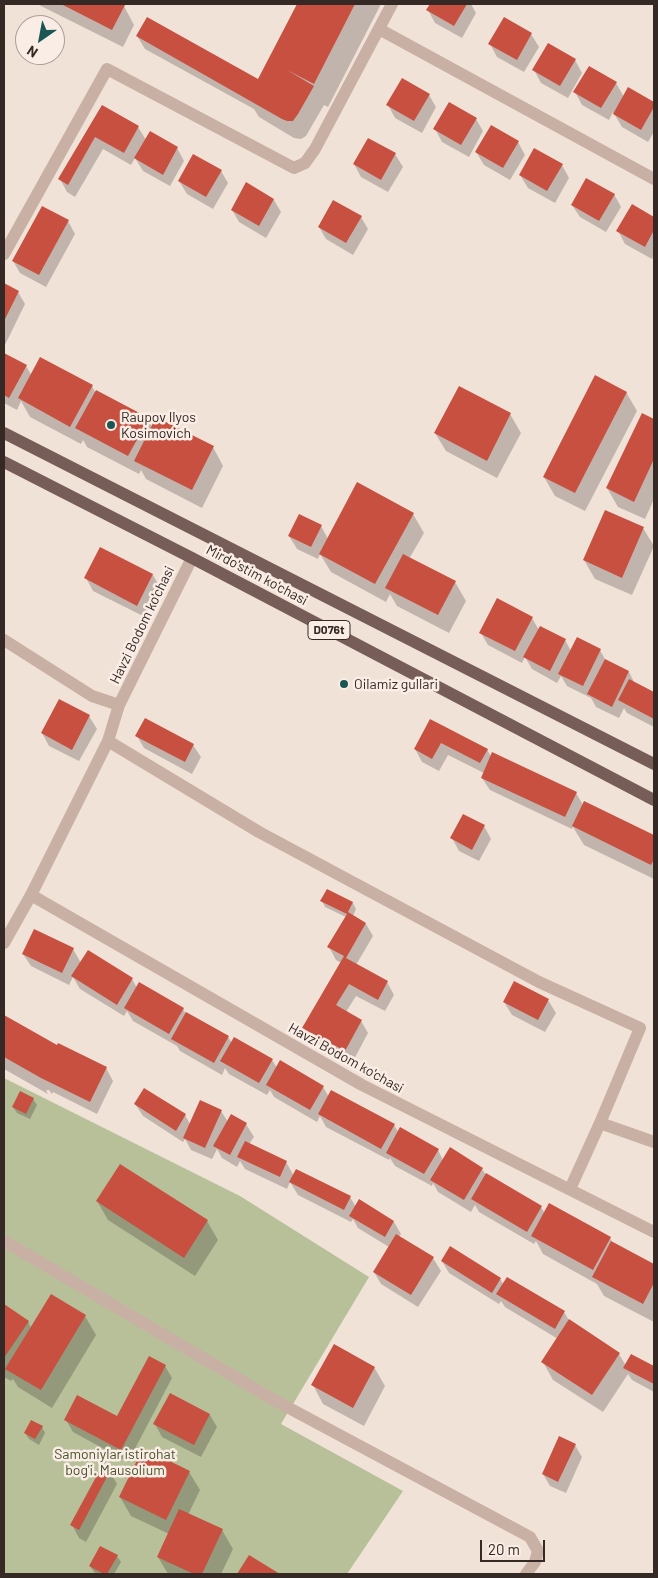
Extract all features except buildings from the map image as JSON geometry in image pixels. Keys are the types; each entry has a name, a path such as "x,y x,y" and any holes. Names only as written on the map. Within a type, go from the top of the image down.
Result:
{"main road":[{"name":"Mirdo'stim ko'chasi","path":"4,433 654,764"},
{"name":"Mirdo'stim ko'chasi","path":"4,462 192,558 654,800"}],"street":[{"path":"4,254 107,69 294,168 306,163 315,149 392,4"},
{"path":"379,30 654,178"},
{"name":"Havzi Bodom ko'chasi","path":"4,942 31,895 108,741 119,705 192,558"},
{"name":"Havzi Bodom ko'chasi","path":"4,640 92,696 119,705"},
{"path":"108,741 259,832 540,982 640,1028 570,1189"},
{"name":"Havzi Bodom ko'chasi","path":"31,895 362,1085 654,1232"},
{"path":"600,1123 654,1142"},
{"path":"4,1241 274,1400 530,1537 538,1551 535,1562 526,1574"}],"green space":[{"name":"Samoniylar istirohat bog'i. Mausolium","path":"4,1078 240,1196 369,1277 281,1424 403,1491 347,1574 4,1574"}],"place":[{"name":"Raupov Ilyos Kosimovich","path":"111,425"},
{"name":"Oilamiz gullari","path":"344,684"}]}
